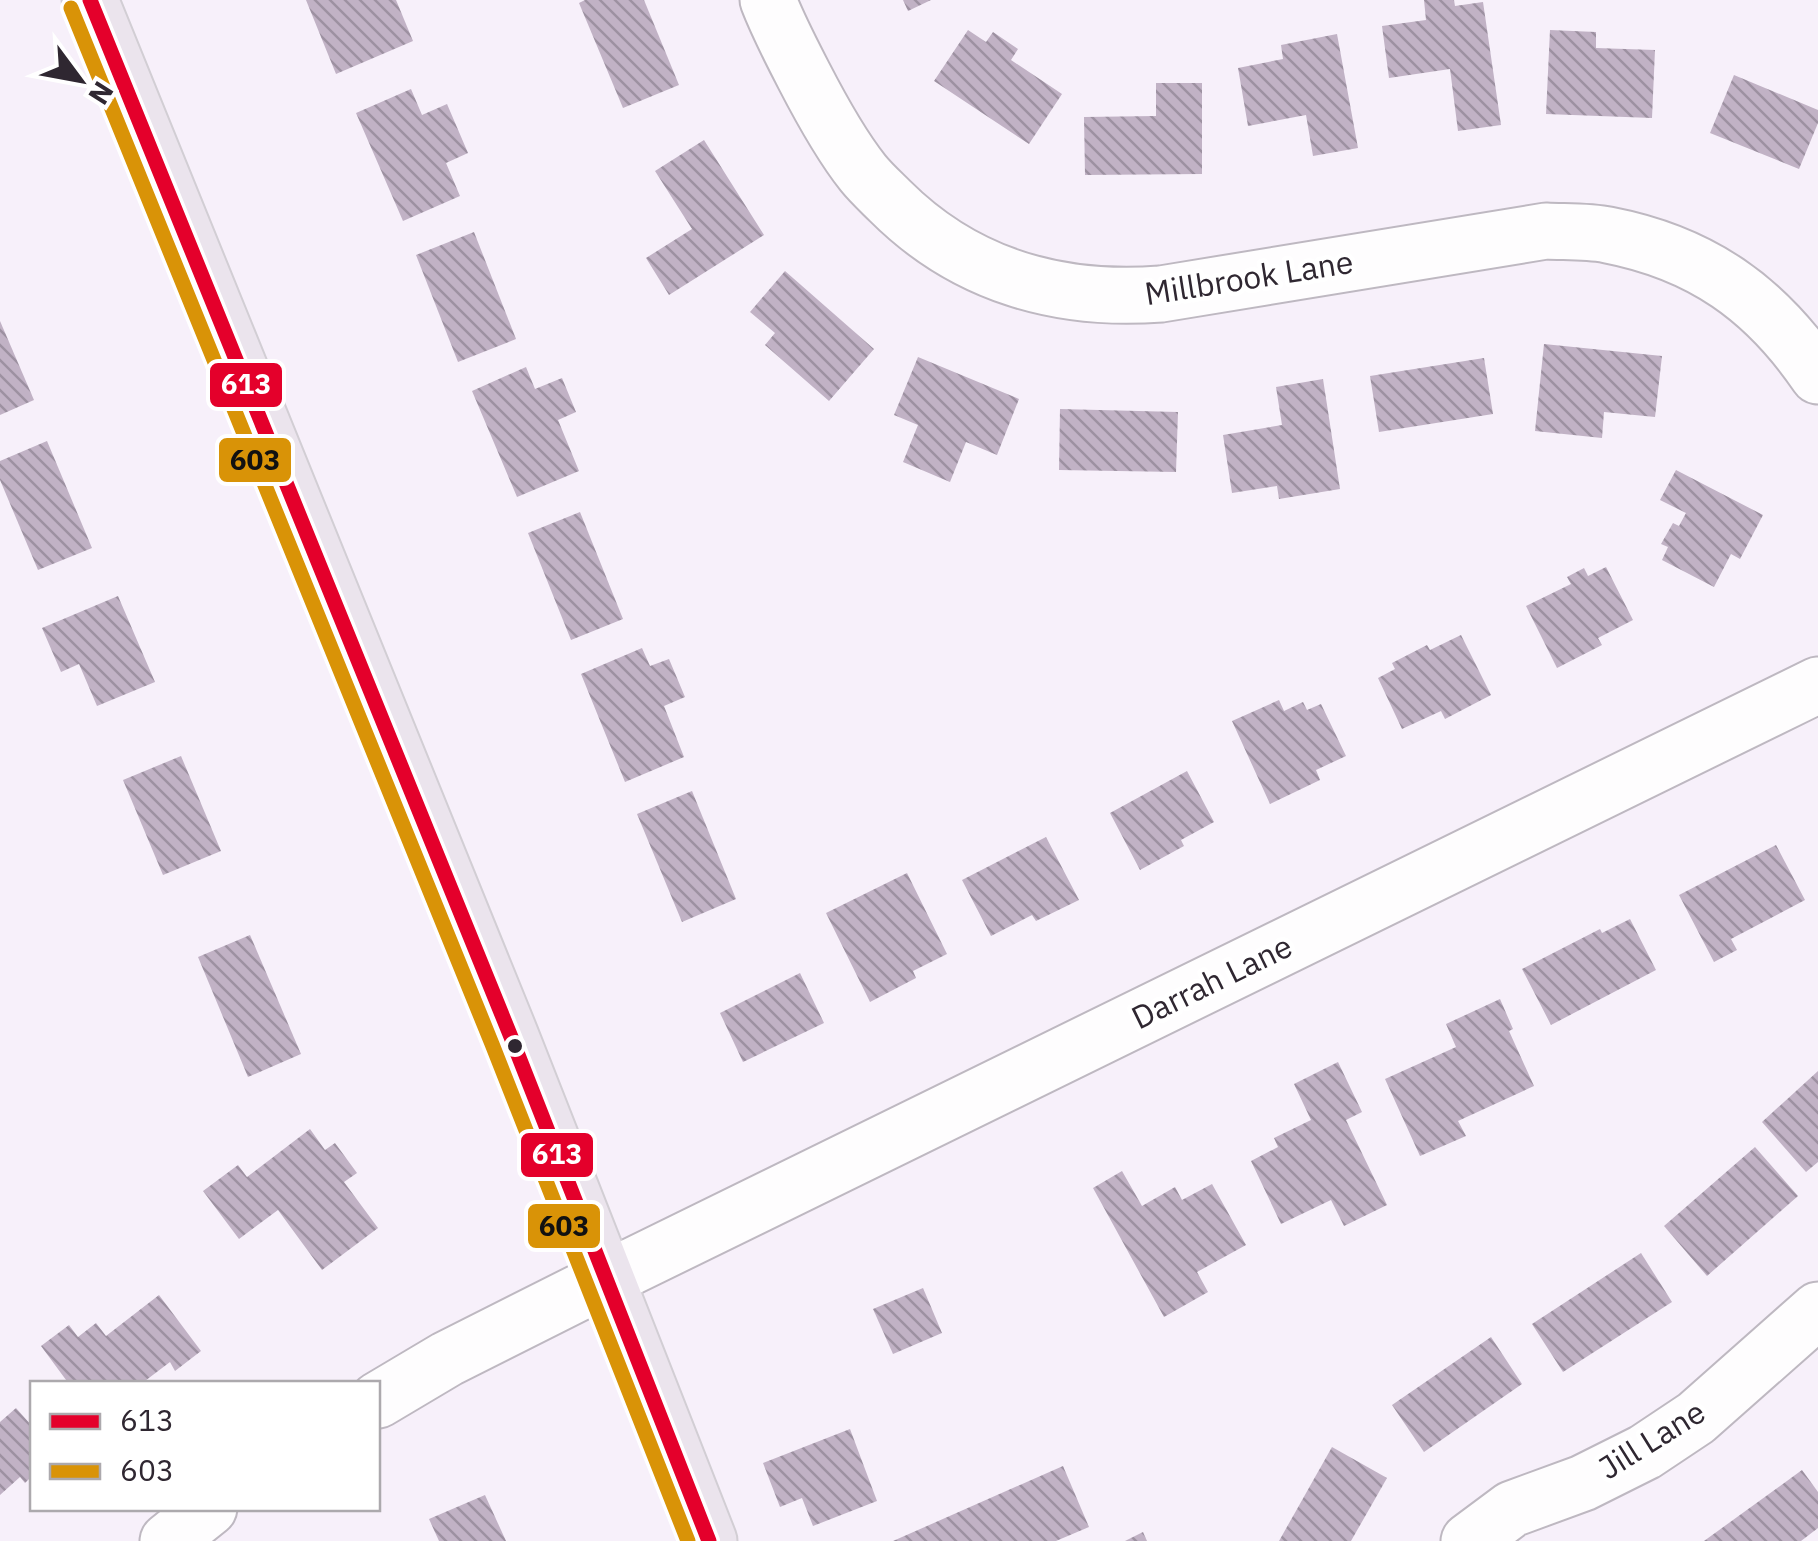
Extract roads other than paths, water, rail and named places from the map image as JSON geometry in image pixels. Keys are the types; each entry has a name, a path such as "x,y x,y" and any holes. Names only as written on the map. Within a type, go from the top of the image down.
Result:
{"main road":[{"path":"90,0 496,1000 709,1541"}],"street":[{"name":"Millbrook Lane","path":"768,0 818,104 864,174 912,223 962,257 1020,282 1074,293 1161,294 1546,231 1604,234 1661,248 1709,270 1756,302 1796,344 1818,376"},
{"name":"Darrah Lane","path":"380,1399 447,1359 606,1280 1818,685"},
{"name":"Jill Lane","path":"1469,1541 1512,1509 1583,1483 1645,1452 1696,1418 1818,1310"},
{"path":"168,1541 205,1511"}]}
